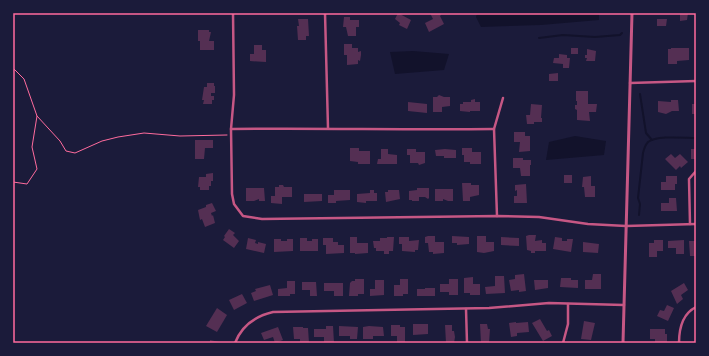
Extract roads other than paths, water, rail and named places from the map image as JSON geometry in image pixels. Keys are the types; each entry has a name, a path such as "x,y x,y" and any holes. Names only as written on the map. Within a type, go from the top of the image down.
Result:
{"street":[{"path":"234,13 234,95 231,129 232,194 234,204 243,216 262,219 497,216 539,217 588,224 626,226 696,224"},
{"path":"325,13 328,128"},
{"path":"624,343 632,13"},
{"path":"630,83 696,81"},
{"path":"497,216 494,129 503,98"},
{"path":"231,129 494,129"},
{"path":"690,224 689,179 696,171"},
{"path":"235,343 240,332 252,320 263,314 273,312 466,309 549,303 624,305"},
{"path":"563,343 568,324 568,304"},
{"path":"679,343 681,326 684,317 696,307"},
{"path":"466,309 467,343"}],"waterway":[{"path":"539,38 563,35 595,37 620,35 622,33"},
{"path":"640,94 646,133 652,140"},
{"path":"639,215 640,204 638,198 643,153 647,143 658,138 696,138"}]}
